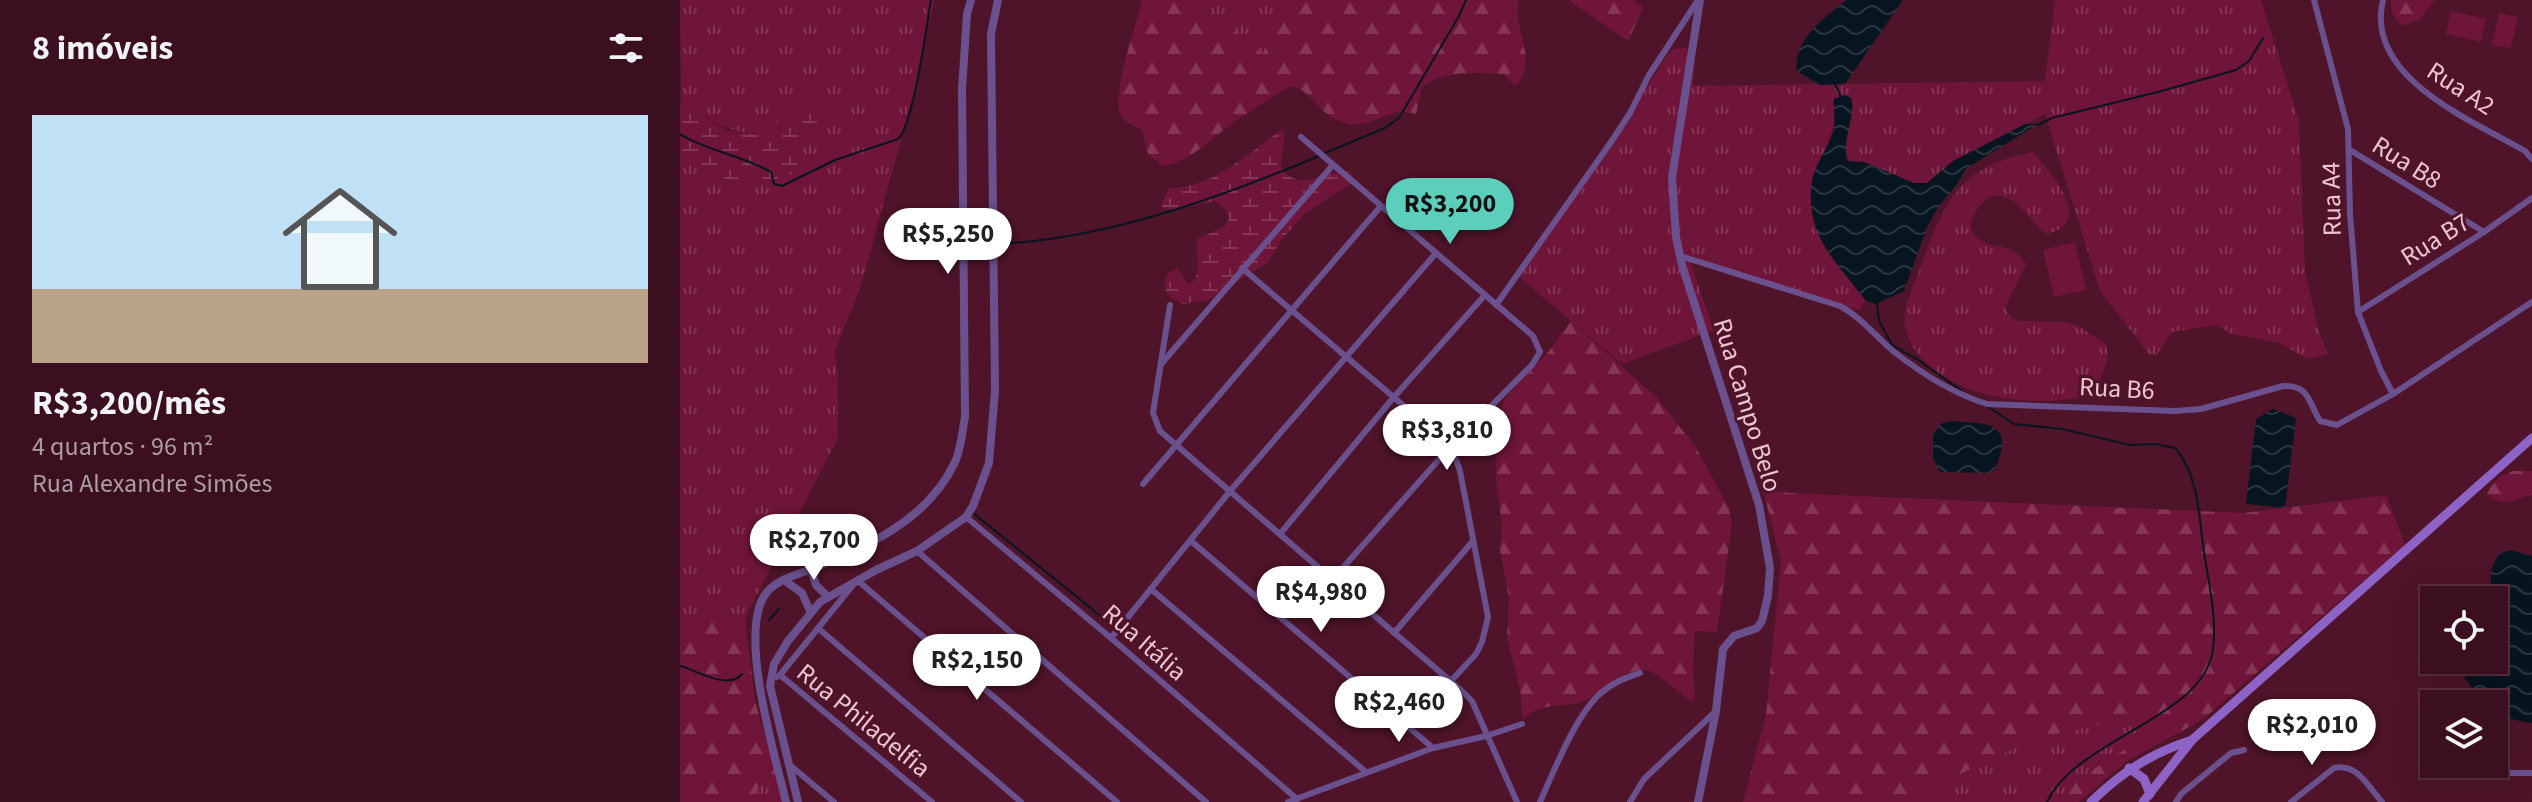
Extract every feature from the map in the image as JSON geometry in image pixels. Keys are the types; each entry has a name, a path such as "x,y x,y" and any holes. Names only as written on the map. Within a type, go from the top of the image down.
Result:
{"main road":[{"path":"2147,799 2192,740 2532,438"},
{"path":"2091,802 2129,768 2166,748 2192,740"},
{"path":"2129,768 2144,779 2147,799"}],"street":[{"path":"786,802 761,697 756,636 763,598 784,580 856,551 891,533 933,496 956,461 965,417 962,89 967,14 971,0"},
{"path":"798,802 770,681 774,664 810,611 857,580 917,551 969,512 989,463 995,390 991,34 998,0"},
{"path":"1496,305 1630,113 1649,75 1699,0"},
{"name":"Rua Campo Belo","path":"1698,802 1716,711 1723,649 1734,636 1757,628 1762,621 1770,568 1759,505 1676,237 1672,177 1699,0"},
{"name":"Rua A4","path":"2314,0 2348,129 2350,214 2358,312 2393,394"},
{"name":"Rua A2","path":"2383,0 2379,17 2381,34 2398,68 2427,92 2525,151 2532,159"},
{"path":"1301,137 1533,336 1540,352 1532,365 1451,446 1332,580"},
{"path":"2525,151 2532,146"},
{"name":"Rua B8","path":"2350,150 2484,232"},
{"path":"1160,365 1332,166"},
{"name":"Rua B7","path":"2358,312 2532,198"},
{"path":"1143,484 1380,207"},
{"path":"1111,638 1231,490 1436,253"},
{"name":"Rua B6","path":"1680,256 1840,306 1857,315 1892,350 1912,364 1967,398 1987,404 2175,411 2201,409 2294,385 2304,390 2320,421 2337,425 2393,394 2532,302"},
{"path":"1242,268 1451,446 1460,471 1488,617 1476,654 1450,682"},
{"path":"1280,534 1394,397 1485,295"},
{"path":"1170,305 1153,413 1160,431 1472,701 1517,802"},
{"name":"Rua Itália","path":"969,512 1297,799"},
{"path":"1191,541 1433,748"},
{"path":"1394,633 1473,541"},
{"path":"917,551 1206,802"},
{"path":"811,569 816,585 828,597"},
{"path":"784,580 802,593 810,611"},
{"path":"780,675 857,580"},
{"path":"857,580 1117,802"},
{"path":"1152,590 1366,772"},
{"path":"819,629 1021,802"},
{"path":"1540,802 1566,747 1599,694 1618,681 1640,673"},
{"name":"Rua Philadelfia","path":"770,681 780,675 932,802"},
{"path":"1630,802 1644,779 1716,711"},
{"path":"1288,802 1433,748 1522,724"},
{"path":"2176,802 2181,794 2231,753 2244,750"},
{"path":"788,764 834,802"},
{"path":"2291,802 2334,768 2345,767 2356,771 2382,802"},
{"path":"2508,772 2532,773"}],"green space":[{"path":"680,0 934,0 916,85 860,289 835,350 838,438 745,618 741,612 680,625 680,152 736,185 803,142 807,105 772,128 744,132 716,123 681,104"},
{"path":"1142,0 1203,0 1215,16 1263,54 1275,28 1299,11 1299,0 1519,0 1525,66 1515,86 1503,74 1441,77 1422,87 1416,114 1398,112 1362,124 1333,118 1307,94 1291,86 1234,122 1189,156 1162,166 1148,154 1142,130 1121,116 1119,107 1121,78"},
{"path":"1203,0 1299,0 1299,11 1276,29 1264,55 1215,16"},
{"path":"1568,0 1633,0 1643,8 1628,41"},
{"path":"2055,0 2261,0 2299,121 2305,271 2319,332 2328,354 2308,359 2280,343 2232,334 2216,325 2172,332 2156,356 2149,354 2100,291 2045,114 1954,161 1927,183 1914,183 1872,165 1848,161 1846,140 1853,103 1833,103 1832,132 1816,169 1812,193 1829,243 1866,301 1859,310 1689,259 1714,330 1622,364 1518,276 1674,49 1686,48 1695,58 1693,86 2045,81"},
{"path":"2391,0 2434,1 2419,20 2402,26 2392,11"},
{"path":"2451,11 2486,19 2481,42 2446,34"},
{"path":"2499,13 2518,17 2511,48 2492,45"},
{"path":"815,102 817,121 811,133 797,147 801,166 773,182 736,185 680,152 680,103 728,131 754,134"},
{"path":"1282,129 1281,162 1286,174 1307,180 1349,171 1353,182 1304,214 1268,262 1208,300 1183,304 1172,298 1164,283 1168,273 1177,268 1188,284 1195,280 1198,268 1197,239 1224,227 1229,219 1226,210 1215,201 1171,210 1163,208 1161,205 1169,188 1200,183 1215,176"},
{"path":"2033,152 2065,196 2069,208 2068,219 2061,228 2047,234 2018,205 1993,195 1975,212 1971,226 1977,238 2011,250 2026,264 2005,308 2012,318 2019,321 2065,322 2078,326 2106,344 2108,356 2097,392 2074,398 2017,400 1959,385 1935,371 1917,353 1906,330 1908,300 1937,226 1956,192 1986,168"},
{"path":"2075,242 2086,290 2054,297 2043,250"},
{"path":"1571,321 1656,397 1695,446 1729,508 1732,523 1717,632 1695,631 1695,700 1691,701 1651,671 1636,671 1619,678 1588,699 1536,710 1522,720 1521,695 1507,637 1509,599 1500,549 1502,525 1496,480 1497,419 1506,397 1549,351"},
{"path":"2514,471 2532,471 2532,495 2503,502 2487,493 2498,479"},
{"path":"1763,489 1790,493 2244,513 2386,495 2405,545 2202,720 2127,761 2079,802 2056,802 2079,780 2159,724 2124,713 2105,723 2033,739 1931,788 1926,802 1743,802 1766,715 1781,562"},
{"path":"742,612 755,701 777,778 759,786 749,802 680,802 680,625"},
{"path":"2124,713 2160,724 2056,802 1926,802 1931,788 2033,739 2105,723"},
{"path":"777,778 784,802 749,802 759,786"}],"water":[{"path":"1847,0 1903,0 1845,84 1820,85 1797,71 1800,49 1812,30"},
{"path":"1845,95 1851,98 1852,106 1846,145 1848,161 1864,162 1914,183 1927,183 1953,161 2025,124 2038,124 1967,168 1928,225 1904,291 1876,304 1866,301 1834,260 1818,233 1813,217 1812,181 1834,130 1834,99"},
{"path":"2273,409 2296,418 2285,508 2246,504 2256,419"},
{"path":"1952,421 1995,428 2002,442 1995,470 1988,473 1940,472 1933,458 1933,435 1942,423"},
{"path":"2510,550 2532,556 2532,723 2508,718 2508,690 2478,690 2472,688 2461,674 2508,674 2508,586 2492,586 2491,576 2499,554"}],"waterway":[{"path":"680,134 771,172 774,184 782,186 835,160 898,139 904,131 914,96 931,0"},
{"path":"1325,153 1385,128 1399,118 1466,0"},
{"path":"2038,125 2052,118 2236,70 2249,61 2263,38"},
{"path":"1835,84 1841,97"},
{"path":"995,244 1077,234 1160,214 1319,156"},
{"path":"977,242 988,244"},
{"path":"1877,303 1879,321 1892,345 1962,391"},
{"path":"1988,407 2014,424 2062,429 2130,445 2155,444 2175,448 2189,471 2199,512 2214,625 2213,649 2205,673 2188,693 2165,711 2084,761 2062,780 2047,802"},
{"path":"972,512 1114,627"},
{"path":"769,620 779,609"},
{"path":"680,666 720,680 736,679 742,674"}]}
